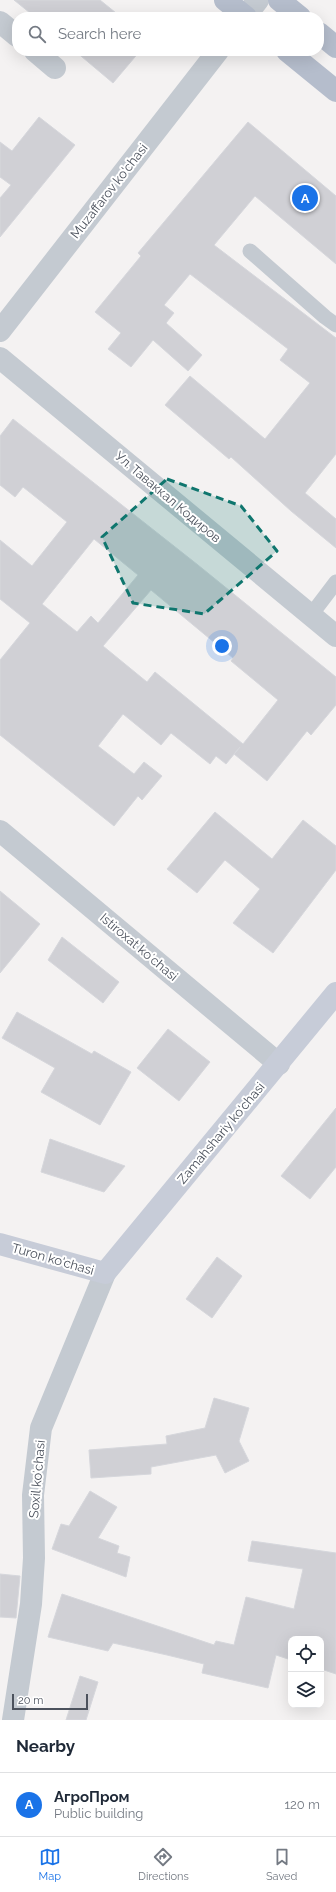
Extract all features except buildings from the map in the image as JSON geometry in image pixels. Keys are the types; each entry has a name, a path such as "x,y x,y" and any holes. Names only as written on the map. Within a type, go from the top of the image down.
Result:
{"main road":[{"path":"225,0 239,12"},
{"path":"279,0 294,12"},
{"path":"324,37 336,47"},
{"path":"293,56 336,91"}],"street":[{"path":"249,12 258,0"},
{"path":"0,22 12,32"},
{"path":"41,56 55,68"},
{"name":"Muzaffarov ko'chasi","path":"0,331 214,56"},
{"name":"Ул. Таваккал Кодиров","path":"0,358 336,636"},
{"name":"Istiroxat koʻchasi","path":"0,831 279,1064"},
{"name":"Zamahshariy ko'chasi","path":"105,1273 279,1064 336,993"},
{"name":"Turon ko'chasi","path":"0,1244 105,1273"},
{"name":"Soxil koʻchasi","path":"12,1720 31,1604 34,1558 33,1495 41,1428 105,1273"}],"lane":[{"path":"250,251 336,325"},
{"path":"311,615 336,582"}],"highlighted area":[{"path":"167,479 241,506 277,551 204,614 133,603 102,537"}],"place":[{"name":"АгроПром","path":"305,198"}]}
